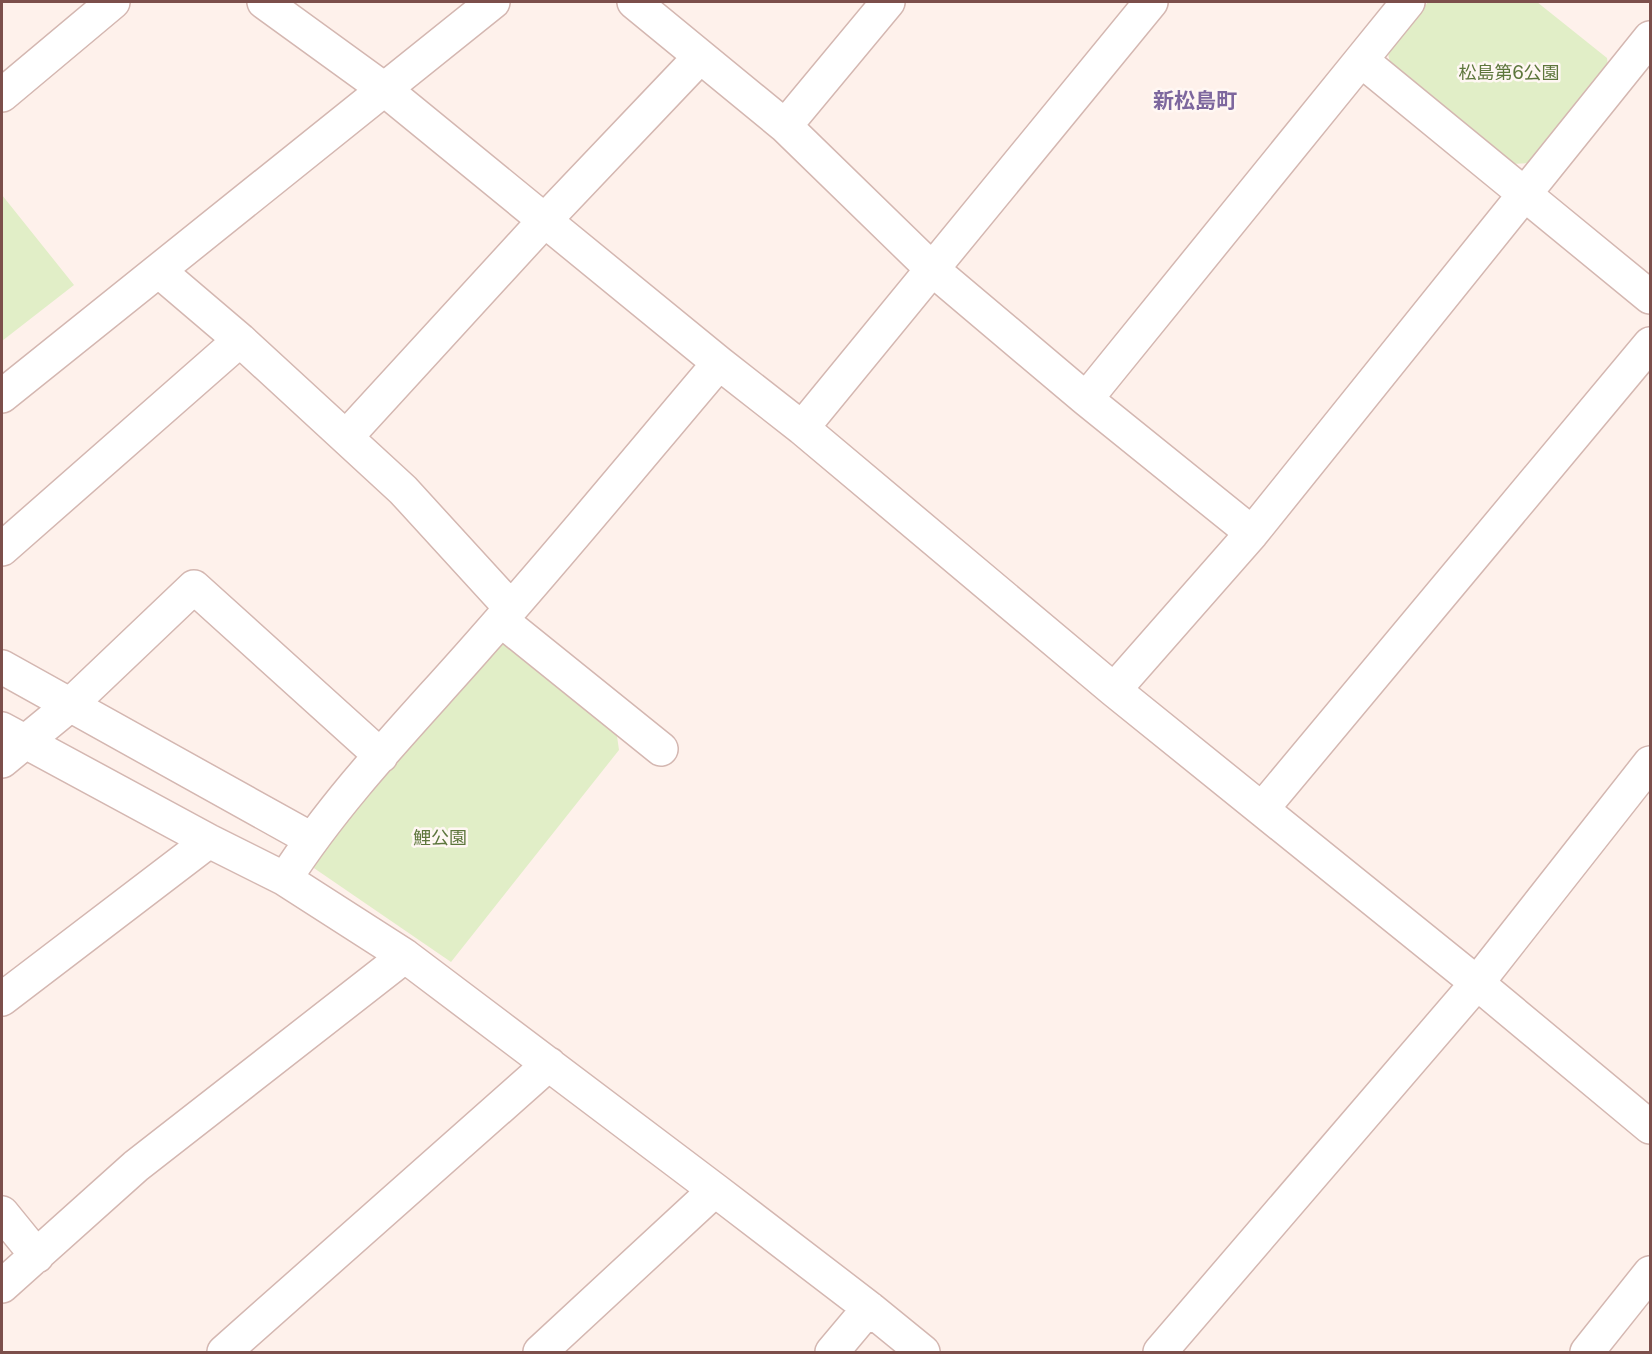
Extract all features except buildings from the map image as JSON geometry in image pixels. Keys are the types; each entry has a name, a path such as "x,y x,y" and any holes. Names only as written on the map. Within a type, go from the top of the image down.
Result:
{"street":[{"path":"2,95 113,2"},
{"path":"264,2 384,89 802,428 1114,690 1477,983 1650,1127"},
{"path":"2,396 493,2"},
{"path":"634,2 785,126 932,269 1086,399 1252,533"},
{"path":"785,126 888,2"},
{"path":"802,428 1152,2"},
{"path":"1086,399 1408,2"},
{"path":"1114,690 1252,533 1650,38"},
{"path":"347,436 545,220 700,57"},
{"path":"1361,60 1650,297"},
{"path":"159,271 347,436 403,490 506,614 661,749"},
{"path":"2,549 240,340"},
{"path":"1262,809 1650,344"},
{"path":"285,879 311,839 719,363"},
{"path":"10,744 70,705 194,587 381,756"},
{"path":"2,666 311,839"},
{"path":"10,744 285,879 405,956 869,1308 923,1353"},
{"path":"1160,1353 1477,983 1650,763"},
{"path":"2,999 209,841"},
{"path":"2,1286 136,1166 405,956"},
{"path":"234,1349 549,1064"},
{"path":"540,1353 715,1190"},
{"path":"2,1213 37,1256"},
{"path":"1587,1353 1650,1273"},
{"path":"832,1353 869,1308"}],"green space":[{"name":"松島第6公園","path":"1428,2 1537,2 1607,58 1608,66 1528,163 1512,164 1391,68 1388,53"},
{"path":"2,195 74,285 2,341"},
{"name":"鯉公園","path":"501,640 617,736 619,750 451,962 308,864"}],"district":[{"name":"新松島町","path":"1195,100"}]}
